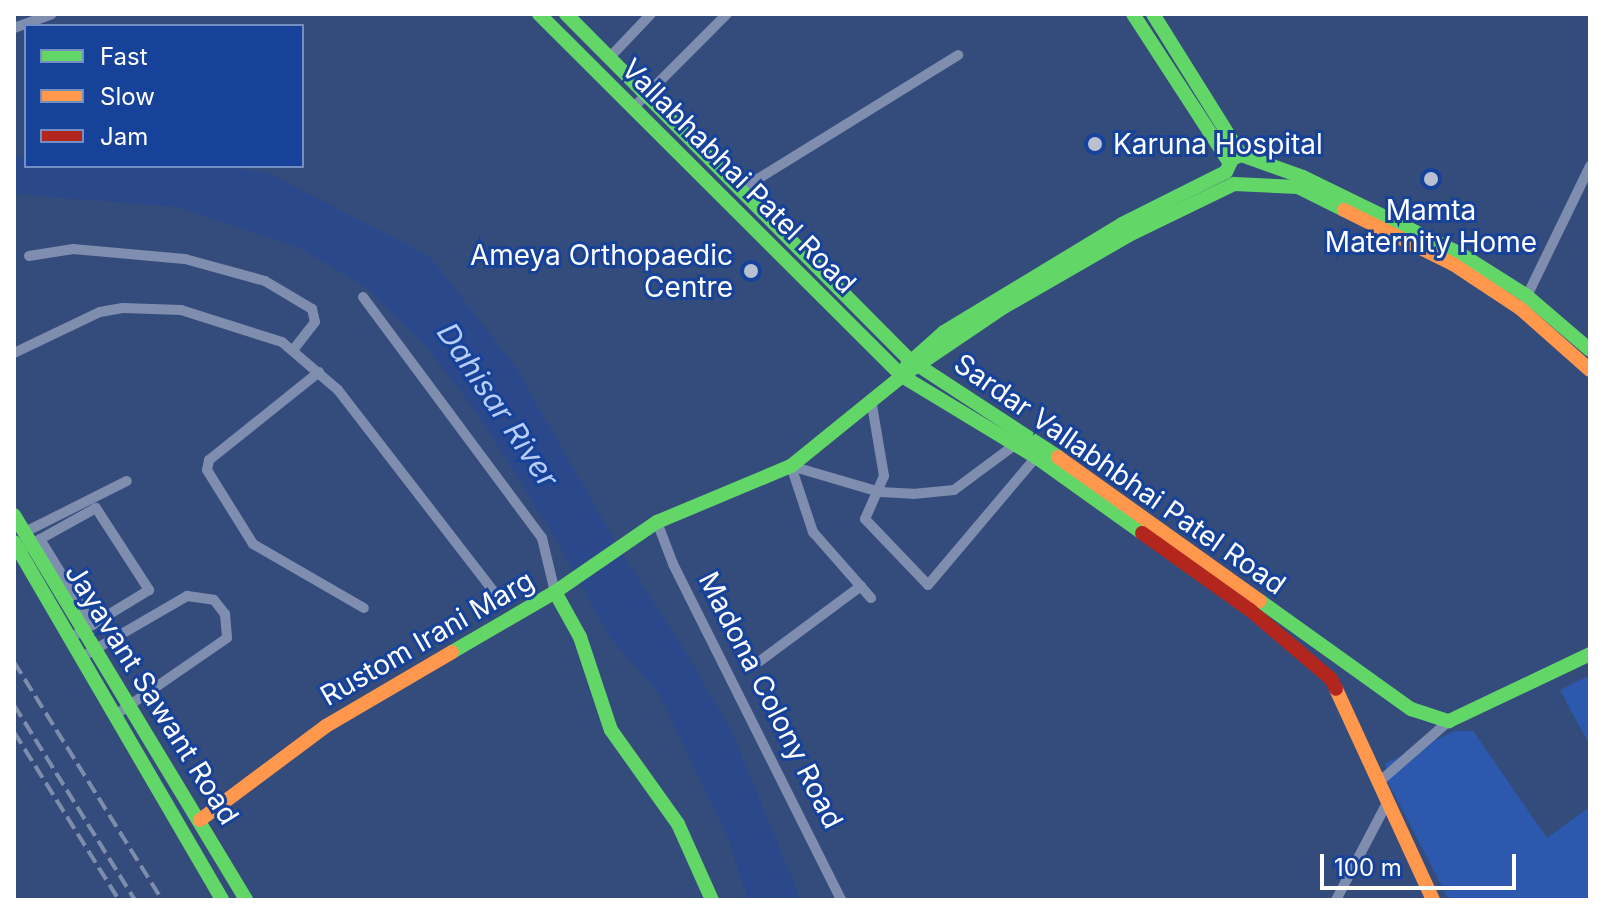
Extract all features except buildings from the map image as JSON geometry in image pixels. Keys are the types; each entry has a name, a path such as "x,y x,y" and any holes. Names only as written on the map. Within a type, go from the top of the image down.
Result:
{"street":[{"path":"25,24 52,14"},
{"name":"Vallabhabhai Patel Road","path":"539,14 635,106 902,376"},
{"name":"Sardar Vallabhbhai Patel Road","path":"566,14 649,93 914,363 1085,475 1296,637"},
{"path":"610,57 651,14"},
{"path":"635,106 727,14"},
{"path":"1133,14 1239,170 1298,187 1524,302 1589,367"},
{"path":"1153,14 1239,170"},
{"path":"743,188 958,55"},
{"path":"1524,302 1590,166"},
{"path":"363,297 542,538 555,592 657,522 791,466 872,405 944,332 1122,224 1239,170 1303,177 1459,253 1590,350"},
{"path":"29,256 73,249 185,259 265,281 312,309 315,322 293,350"},
{"path":"14,353 100,312 123,308 194,314 236,325 293,350 319,372 368,427 501,601"},
{"path":"319,372 209,460 207,470 253,544 364,608"},
{"name":"Sardar Vallabhbhai Patel Road","path":"902,376 1036,457 1296,637"},
{"path":"872,405 884,476 880,492 867,507 865,519 928,585 1036,457"},
{"path":"791,466 880,492 954,490 1016,444"},
{"path":"791,466 813,532 871,598"},
{"path":"25,542 127,481"},
{"path":"25,542 90,510 102,510 149,590 81,632"},
{"name":"Jayavant Sawant Road","path":"14,515 25,542 81,632 86,655 112,716 222,900"},
{"name":"Madona Colony Road","path":"657,522 841,900"},
{"path":"760,661 861,586"},
{"name":"Rustom Irani Marg","path":"200,820 326,726 555,592 580,637 611,730 678,824 712,900"},
{"path":"86,655 187,596 214,600 225,614 227,638 112,716"},
{"path":"1296,637 1411,709 1449,721"},
{"path":"1296,637 1345,699 1387,803 1433,900"},
{"path":"1379,782 1449,721 1590,654"},
{"name":"Jayavant Sawant Road","path":"86,655 126,707 200,820 246,900"},
{"path":"1336,900 1387,803"}],"shaded area":[{"path":"1590,675 1590,746 1560,690"},
{"path":"1455,731 1473,731 1547,838 1590,807 1590,900 1449,900 1386,778 1386,763"}],"water":[{"name":"Dahisar River","path":"14,156 24,156 24,168 234,168 268,173 429,256 513,363 625,558 684,649 732,732 801,900 748,900 726,833 659,694 609,636 549,527 477,413 427,348 368,289 300,248 177,207 14,194"}],"railway":[{"path":"14,662 162,900"},
{"path":"14,705 135,900"},
{"path":"14,732 119,900"}],"traffic: fast":[{"path":"539,14 902,376 1036,457 1142,533"},
{"path":"566,14 910,360 1058,457"},
{"path":"1133,14 1229,162"},
{"path":"1153,14 1241,155"},
{"path":"907,365 944,332 1122,224 1226,172 1232,159 1241,155 1303,177 1459,253 1527,296 1590,350"},
{"path":"452,652 555,592 657,522 791,466 902,376 1004,307 1129,235 1234,184 1298,187 1344,210"},
{"path":"14,515 246,900"},
{"path":"14,542 222,900"},
{"path":"555,592 580,637 611,730 678,824 712,900"},
{"path":"1260,601 1411,709 1449,721 1590,654"}],"traffic: slow":[{"path":"1344,210 1453,264 1521,309 1590,370"},
{"path":"1058,457 1260,601"},
{"path":"200,820 326,726 452,652"},
{"path":"1336,689 1433,900"}],"traffic: jam":[{"path":"1142,533 1250,610 1331,679 1336,689"}],"place":[{"name":"Karuna Hospital","path":"1095,144"},
{"name":"Mamta Maternity Home","path":"1431,179"},
{"name":"Ameya Orthopaedic Centre","path":"751,271"}]}
